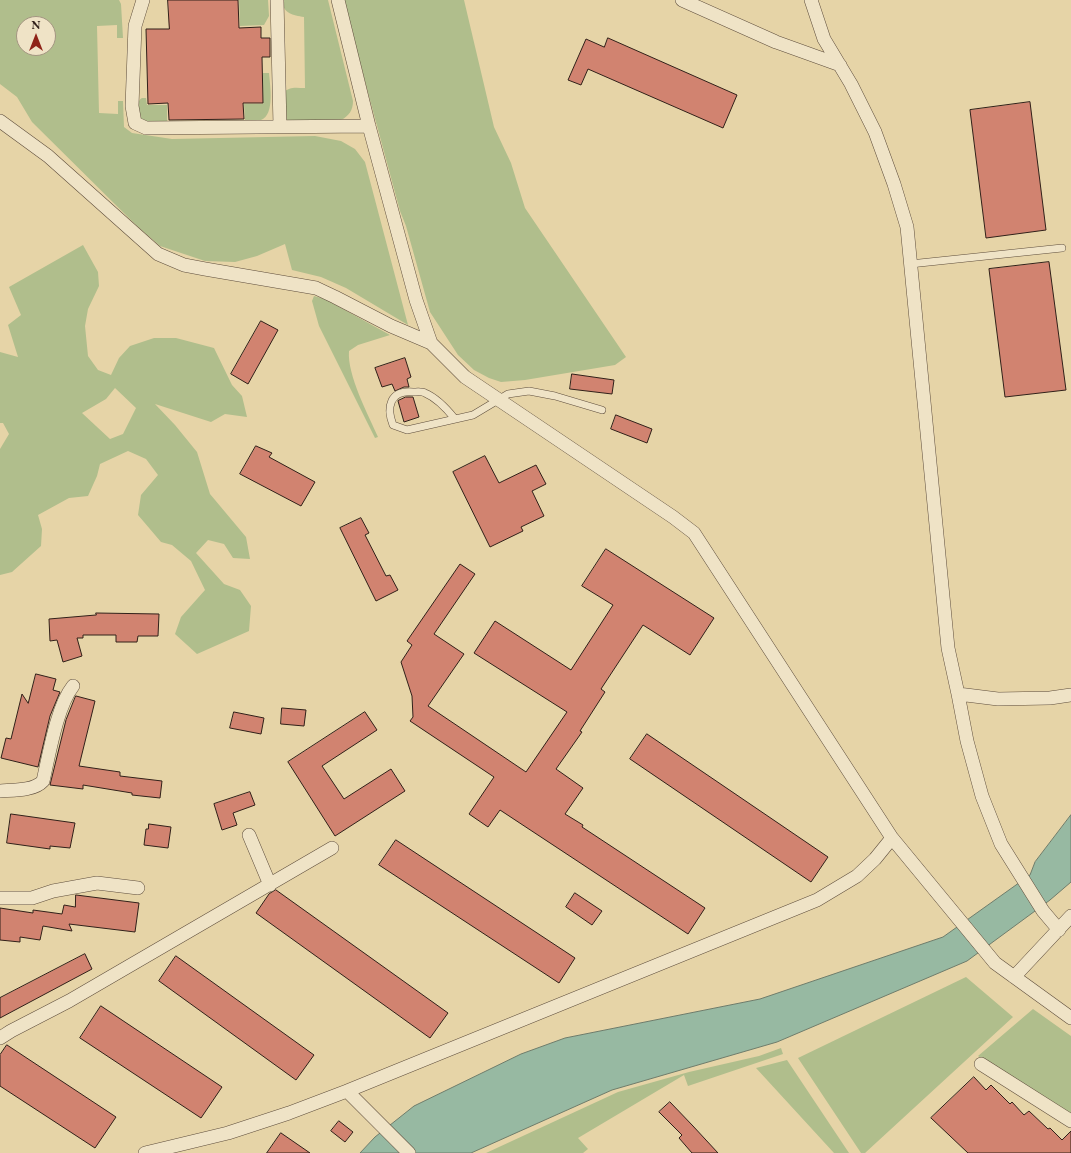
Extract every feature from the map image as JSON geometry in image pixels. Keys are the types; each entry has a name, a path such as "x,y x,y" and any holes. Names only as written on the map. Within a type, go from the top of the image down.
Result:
{"street":[{"path":"143,0 135,26 132,106 135,123 146,128 369,126"},
{"path":"277,0 280,126"},
{"path":"338,0 369,126 416,300 431,343"},
{"path":"682,0 776,42 840,65"},
{"path":"811,0 824,39 851,84 875,132 894,184 906,227 948,648 967,740 982,796 1001,844 1043,911 1058,930"},
{"path":"0,121 48,156 158,254 184,265 205,270 316,288 390,326 431,343 465,377 497,400 673,516 694,533 892,838 995,963 1071,1018"},
{"path":"0,791 29,788 40,785 43,781 58,721 69,691 73,686"},
{"path":"958,694 998,699 1050,698 1071,695"},
{"path":"249,835 270,885"},
{"path":"145,1153 228,1133 289,1113 347,1091 817,900 857,876 875,859 892,838"},
{"path":"0,1038 76,997 332,848"},
{"path":"0,898 32,898 54,891 98,883 138,888"},
{"path":"1014,977 1071,916"},
{"path":"981,1064 1071,1121"},
{"path":"347,1091 409,1153"}],"lane":[{"path":"910,264 1062,248"},
{"path":"455,419 444,406 424,392 409,391 395,396 391,400 389,415 393,425 406,430 473,415 484,410 508,394 529,391 555,396 602,410"}],"shaded area":[{"path":"0,0 119,0 121,4 123,38 117,38 117,25 97,26 99,113 118,114 118,101 123,101 124,127 132,133 172,139 315,136 341,141 355,149 365,162 408,325 346,288 321,277 292,270 285,244 257,256 235,262 205,261 160,246 138,227 32,122 17,97 0,84"},
{"path":"239,0 268,0 269,16 264,25 240,26"},
{"path":"282,0 328,0 353,101 350,112 341,120 292,121 283,117 283,93 291,88 305,88 304,17 286,11"},
{"path":"343,0 464,0 494,127 511,163 525,208 626,357 615,365 525,380 501,382 489,378 474,370 458,355 430,312 406,226 400,211"},
{"path":"263,73 269,73 271,99 268,112 261,120 245,120 244,104 263,104"},
{"path":"142,98 146,98 147,105 167,105 167,122 145,122 140,120 138,105"},
{"path":"83,245 98,272 99,286 88,309 85,326 88,356 98,370 111,375 119,358 130,346 154,338 176,338 214,348 232,385 242,396 247,417 225,414 211,422 155,404 175,425 197,452 210,494 246,537 250,559 233,558 224,544 208,540 196,553 224,584 240,590 251,606 249,631 197,654 175,634 181,617 205,590 191,561 172,545 161,542 138,515 141,495 158,475 146,459 128,451 100,464 97,476 88,496 69,498 38,515 42,529 41,546 12,572 0,575 0,449 9,434 3,423 0,423 0,352 18,357 8,325 21,315 9,287","holes":["115,388 136,408 123,434 110,439 82,413 106,399"]},
{"path":"314,296 325,299 390,335 358,345 349,351 349,361 355,383 378,437 375,438 319,326 312,301"},
{"path":"1071,815 1071,882 1050,900 967,961 777,1042 612,1090 471,1153 360,1153 375,1137 414,1106 521,1054 565,1038 760,999 943,937 1030,875 1035,862"},
{"path":"966,977 1013,1017 865,1153 861,1153 798,1058"},
{"path":"1033,1009 1071,1036 1071,1116 978,1056"},
{"path":"781,1048 783,1054 688,1086 684,1075 578,1138 588,1149 583,1153 486,1153 618,1092 689,1072 759,1056"},
{"path":"787,1060 849,1153 834,1153 756,1068"}],"building":[{"path":"168,0 238,0 239,28 261,27 261,38 270,38 270,57 262,57 263,103 243,103 244,119 169,120 168,103 148,104 146,29 169,29"},
{"path":"608,38 737,95 723,128 588,69 581,85 568,80 586,39 604,47"},
{"path":"1030,102 1046,230 986,238 970,110"},
{"path":"1049,262 1066,390 1005,397 989,269"},
{"path":"261,321 278,330 248,384 231,374"},
{"path":"405,358 411,377 407,379 409,387 404,387 395,391 392,384 382,387 375,368"},
{"path":"572,374 614,380 612,394 570,389"},
{"path":"406,397 413,397 419,417 404,422 398,401"},
{"path":"616,415 652,429 647,443 611,429"},
{"path":"256,446 272,453 269,457 315,482 301,506 240,474"},
{"path":"485,456 499,483 536,465 546,484 532,491 544,516 521,527 523,531 490,547 453,472"},
{"path":"361,518 369,533 365,535 386,576 390,575 398,590 376,601 340,528"},
{"path":"606,549 714,618 690,655 643,625 601,689 605,692 580,731 582,732 556,769 583,788 565,814 583,825 582,827 705,908 688,934 500,810 488,827 469,814 494,777 410,721 413,717 412,696 401,662 412,645 407,641 460,564 475,574 434,634 464,654 428,706 526,772 567,712 474,653 495,621 571,670 613,605 582,586"},
{"path":"96,613 159,614 158,636 138,636 137,642 116,642 116,635 83,635 83,638 77,638 82,656 63,662 57,640 50,641 49,619 96,615"},
{"path":"36,674 56,679 53,690 60,692 50,716 38,767 1,758 6,738 11,739 22,694 28,703"},
{"path":"76,696 95,701 79,766 120,772 120,776 162,781 160,798 132,795 132,793 83,785 83,789 50,785 66,720"},
{"path":"282,708 306,710 304,726 281,724"},
{"path":"234,712 264,718 261,734 230,728"},
{"path":"365,712 377,730 322,766 344,799 391,769 405,791 335,836 288,762"},
{"path":"647,734 828,857 811,882 630,759"},
{"path":"250,792 255,805 233,813 237,825 222,830 214,804"},
{"path":"11,814 75,823 70,848 50,846 50,849 7,843"},
{"path":"149,824 171,827 168,848 144,845 146,829 148,829"},
{"path":"396,840 575,958 559,983 379,865"},
{"path":"276,890 448,1013 430,1038 256,913 269,894"},
{"path":"575,893 602,911 592,925 566,907"},
{"path":"76,895 139,903 135,932 69,924 72,931 43,926 40,940 20,937 20,942 0,940 0,908 33,913 33,910 62,914 64,905 75,907"},
{"path":"85,954 92,969 0,1018 0,998"},
{"path":"176,956 314,1055 296,1080 159,981"},
{"path":"101,1006 222,1087 201,1118 80,1038"},
{"path":"7,1045 116,1117 95,1148 0,1086 0,1055"},
{"path":"974,1077 986,1090 991,1085 1010,1104 1012,1102 1024,1115 1029,1111 1062,1140 1071,1131 1071,1153 968,1153 931,1118"},
{"path":"670,1102 718,1153 692,1153 679,1138 682,1135 659,1112"},
{"path":"339,1121 353,1132 345,1142 331,1131"},
{"path":"281,1133 310,1153 267,1153"}]}
